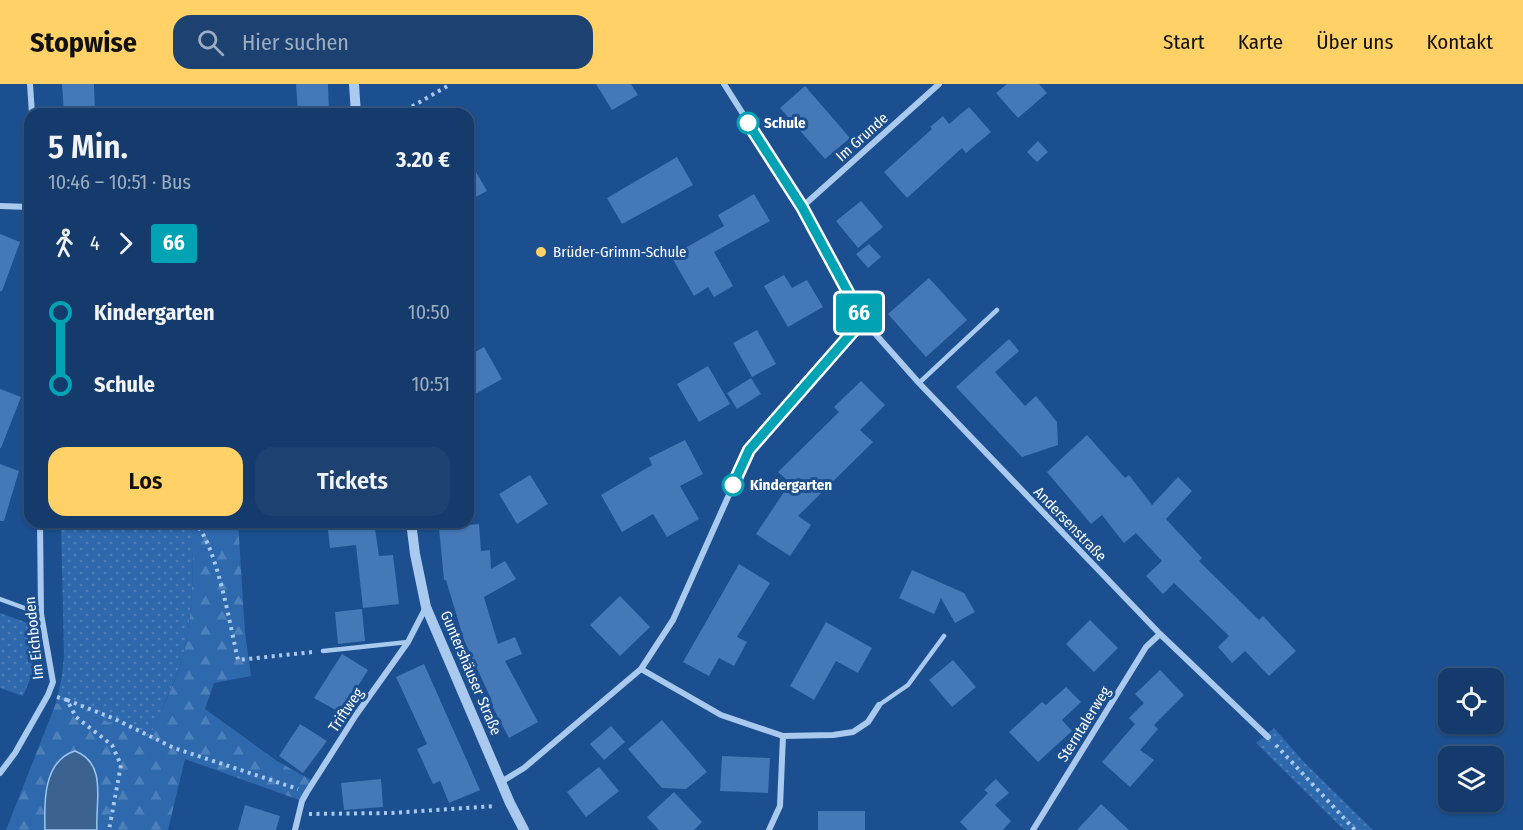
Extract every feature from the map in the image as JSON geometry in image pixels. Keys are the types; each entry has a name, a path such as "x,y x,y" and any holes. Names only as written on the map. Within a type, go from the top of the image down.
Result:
{"street":[{"path":"30,84 32,108"},
{"path":"354,84 356,108"},
{"name":"Andersenstraße","path":"724,84 802,207 863,320 919,383 1160,634 1268,737"},
{"name":"Im Grunde","path":"802,207 939,84"},
{"path":"0,206 24,207"},
{"path":"501,782 524,768 641,669 674,620 749,450 863,320"},
{"name":"Im Eichboden","path":"0,773 15,753 53,682 41,614 40,528"},
{"name":"Guntershäuser Straße","path":"412,528 426,607 510,803 524,830"},
{"name":"Triftweg","path":"295,830 307,792 356,715 408,642 426,607"},
{"name":"Sterntalerweg","path":"1033,830 1146,647 1160,634"},
{"path":"641,669 721,715 783,736 853,732 868,722 879,705"},
{"path":"769,830 780,806 783,736"}],"lane":[{"path":"919,383 997,310"},
{"path":"0,599 41,614"},
{"path":"879,705 908,685 944,636"},
{"path":"323,651 408,642"}],"path":[{"path":"409,108 451,84"},
{"path":"200,528 212,552 238,660 323,651"},
{"path":"48,695 114,719 174,748 307,792"},
{"path":"67,700 76,717 112,745 121,765 109,830"},
{"path":"1268,737 1355,830"},
{"path":"299,814 392,813 505,806 510,803"}],"green space":[{"path":"61,528 189,528 193,532 193,564 188,634 177,674 150,738 56,703 64,655"},
{"path":"189,528 238,528 245,632 251,676 214,683 205,709 277,761 313,781 302,801 185,759 168,830 6,830 56,703 150,737 177,674 188,634 193,532"},
{"path":"0,613 33,625 32,675 23,696 0,688"},
{"path":"1274,728 1304,762 1373,830 1344,830 1256,743"}],"shaded area":[{"path":"75,751 85,757 96,774 98,785 97,830 45,830 46,796 51,773 64,756"}],"building":[{"path":"62,84 94,84 95,108 64,108"},
{"path":"296,84 328,84 329,108 298,108"},
{"path":"596,84 631,84 638,95 612,110"},
{"path":"1007,84 1039,84 1047,93 1018,118 996,93"},
{"path":"805,86 850,138 825,159 780,108"},
{"path":"969,107 991,132 966,153 962,148 907,198 884,172 932,129 930,127 943,116 949,124"},
{"path":"1038,141 1048,152 1037,162 1027,152"},
{"path":"677,157 693,185 622,224 607,198"},
{"path":"474,168 487,191 474,198"},
{"path":"754,194 770,221 714,252 733,286 714,297 708,287 694,296 671,256 724,226 718,215"},
{"path":"861,201 883,227 858,248 836,221"},
{"path":"0,234 20,242 2,291 0,291"},
{"path":"869,244 881,257 868,268 856,254"},
{"path":"784,275 792,288 807,280 823,307 788,327 764,286"},
{"path":"929,278 967,320 926,357 888,314"},
{"path":"757,330 776,364 752,377 733,343"},
{"path":"1009,339 1019,351 995,372 1025,406 1036,396 1057,422 1058,445 1022,457 956,387"},
{"path":"484,347 502,379 474,395 474,353"},
{"path":"708,366 730,404 699,422 677,384"},
{"path":"751,378 761,394 737,409 727,393"},
{"path":"861,381 885,405 860,430 873,442 798,516 811,525 790,556 756,534 790,483 778,472 839,412 834,407"},
{"path":"0,389 21,397 1,448 0,448"},
{"path":"1087,435 1125,478 1129,475 1152,505 1178,477 1192,491 1166,519 1202,558 1199,561 1259,620 1263,616 1296,651 1269,676 1245,651 1232,663 1218,647 1229,636 1174,583 1163,594 1146,576 1162,561 1136,533 1124,543 1102,515 1091,524 1047,472"},
{"path":"685,440 703,474 680,486 699,519 667,537 653,514 622,532 601,495 652,465 649,458"},
{"path":"0,464 19,471 4,521 0,521"},
{"path":"530,475 548,504 517,524 499,494"},
{"path":"474,524 479,524 481,551 490,550 491,569 505,561 516,579 484,597 498,644 515,637 522,654 505,661 538,722 509,738 489,700 491,699 464,640 446,580 444,580 439,528 474,528"},
{"path":"328,528 375,528 379,556 393,555 399,604 363,608 356,545 330,548"},
{"path":"739,564 770,583 737,637 747,642 734,666 719,658 709,676 683,662"},
{"path":"912,570 964,593 975,612 955,623 941,598 934,614 899,598"},
{"path":"620,596 650,627 620,656 590,625"},
{"path":"362,609 365,641 338,644 335,612"},
{"path":"1090,620 1118,648 1094,672 1066,644"},
{"path":"826,622 872,648 858,673 836,661 814,700 790,686"},
{"path":"342,654 368,670 341,713 314,698"},
{"path":"953,660 976,687 952,707 929,680"},
{"path":"424,664 480,790 449,803 440,781 433,784 417,749 427,744 396,677"},
{"path":"1160,670 1184,695 1154,725 1158,729 1140,750 1154,760 1130,787 1102,762 1135,724 1129,718 1144,703 1135,694"},
{"path":"1066,687 1081,702 1062,720 1072,731 1038,762 1009,732 1042,702 1046,705"},
{"path":"662,720 707,772 686,789 662,788 628,749"},
{"path":"300,724 327,741 303,773 279,756"},
{"path":"611,726 625,742 604,760 590,744"},
{"path":"722,756 770,758 768,793 720,791"},
{"path":"599,767 619,791 586,817 567,792"},
{"path":"381,779 383,807 344,810 341,783"},
{"path":"996,779 1009,793 995,805 1011,821 1003,830 968,830 960,822 988,793 984,790"},
{"path":"674,792 702,822 694,830 659,830 647,817"},
{"path":"1101,804 1129,830 1077,830"},
{"path":"245,805 280,816 276,830 238,830"},
{"path":"818,811 865,811 865,830 818,830"}],"bus line":[{"name":"66","path":"733,485 749,450 863,320 802,207 748,123"}],"place":[{"name":"Schule","path":"748,123"},
{"name":"Brüder-Grimm-Schule","path":"541,252"},
{"name":"Kindergarten","path":"733,485"}]}
